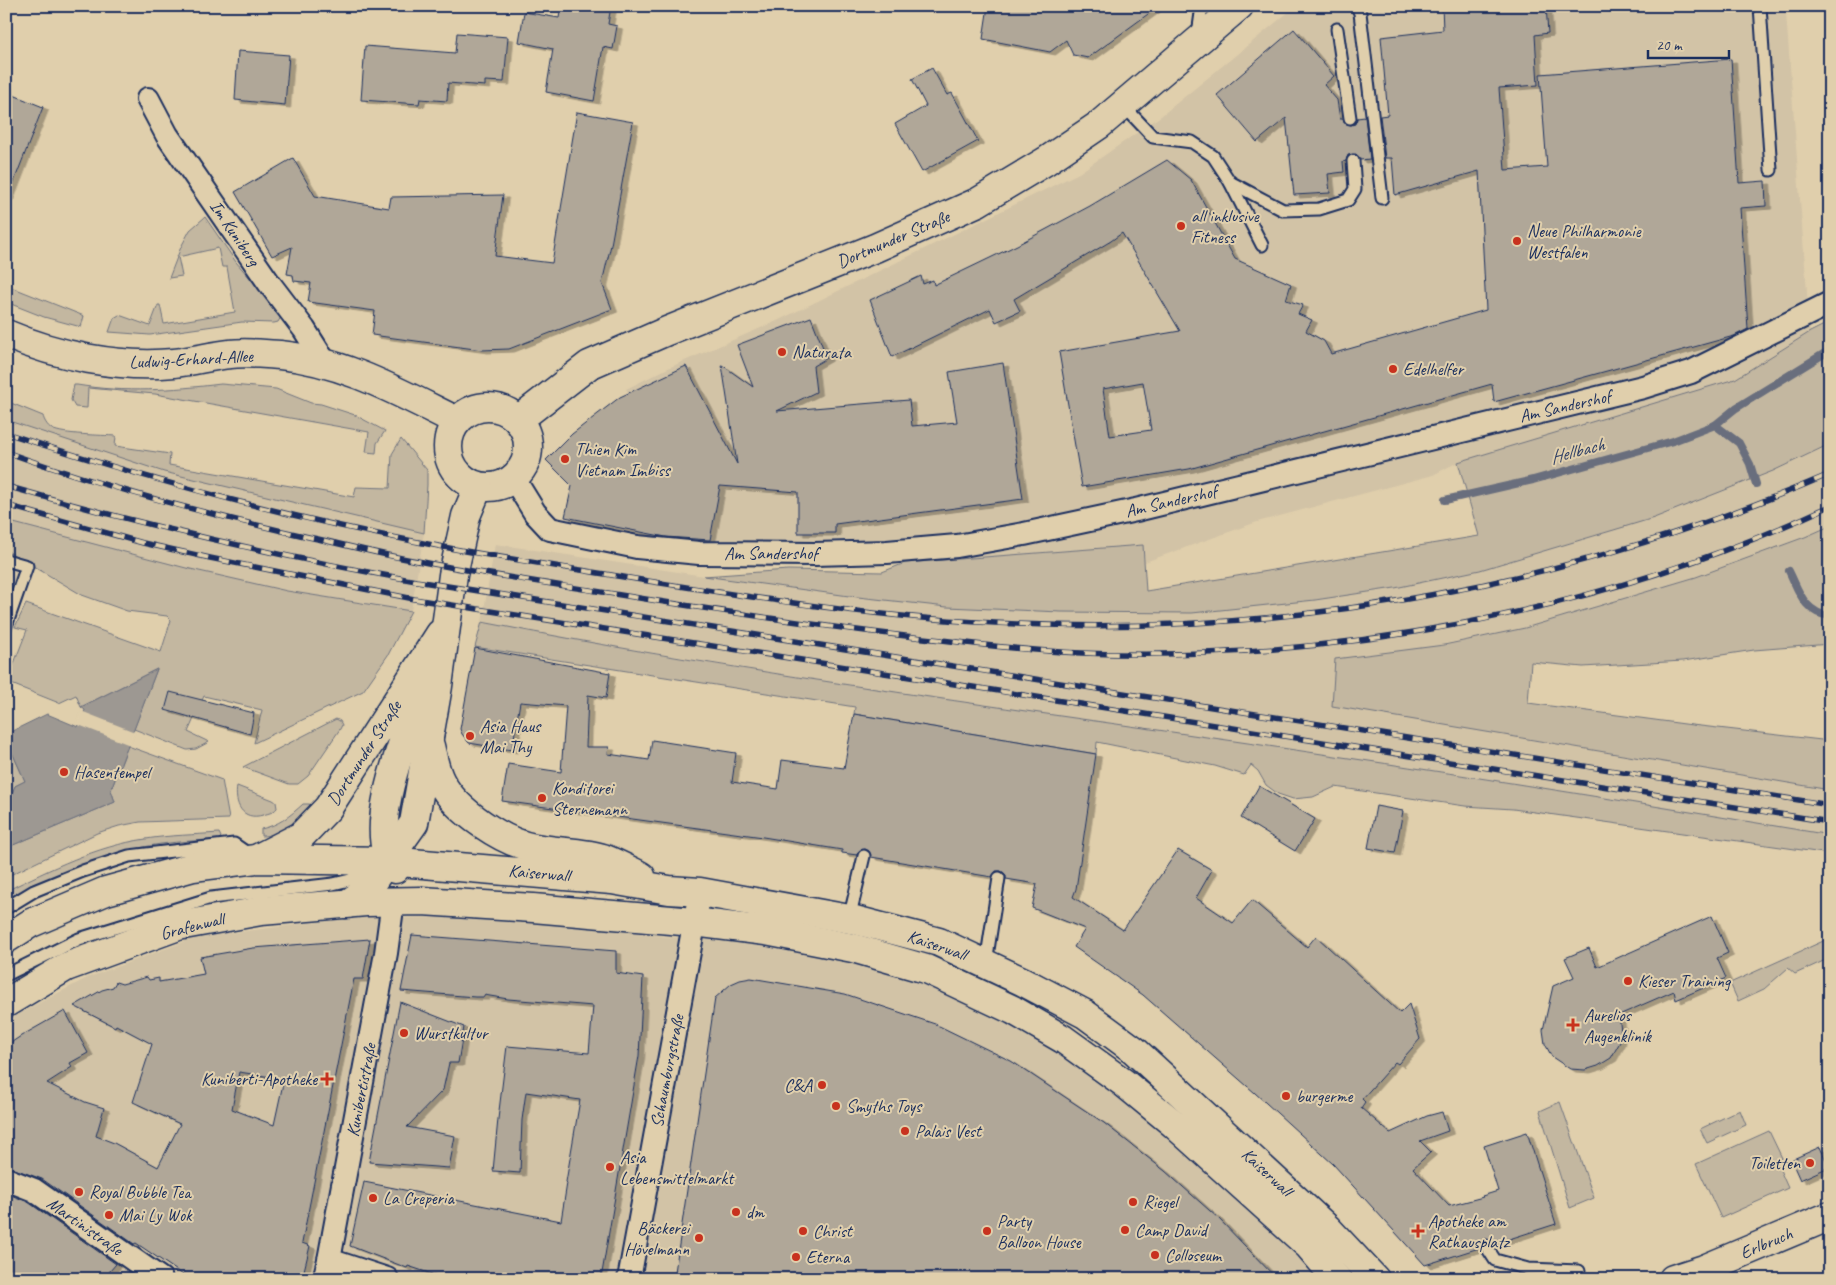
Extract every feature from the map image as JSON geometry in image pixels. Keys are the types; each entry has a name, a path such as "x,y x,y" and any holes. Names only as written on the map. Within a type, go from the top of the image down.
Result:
{"main road":[{"name":"Dortmunder Straße","path":"518,420 589,364 875,248 978,202 1046,162 1099,125 1239,6"},
{"name":"Ludwig-Erhard-Allee","path":"6,334 27,343 68,354 122,364 173,363 232,353 280,355 326,364 358,374 457,421"},
{"path":"487,407 504,410 518,420 525,431 528,443 528,457 514,479 497,487 478,487 460,477 450,460 448,440 457,421 471,411 487,407"},
{"name":"Dortmunder Straße","path":"349,893 388,861 414,823 438,686 453,576 466,516 478,487"},
{"name":"Dortmunder Straße","path":"256,859 301,836 328,808 439,636 446,621"},
{"name":"Dortmunder Straße","path":"388,861 382,826 388,788 446,621"},
{"path":"428,739 441,783 454,802 478,821 518,844 534,848 602,857 670,890"},
{"path":"6,939 30,923 106,891 193,868 256,859 388,861 422,901"},
{"name":"Kaiserwall","path":"388,861 612,880 670,890 700,892 849,919 939,942 986,963 1085,1014 1134,1050 1328,1229 1375,1279"},
{"name":"Grafenwall","path":"6,1003 66,967 178,926 349,893 393,901"},
{"name":"Kaiserwall","path":"393,901 532,908 694,922 766,931 854,948 926,969 1013,1010 1063,1039 1124,1084 1174,1124 1308,1245 1337,1279"},
{"name":"Erlbruch","path":"1673,1279 1717,1263 1830,1216"}],"street":[{"name":"Im Kuniberg","path":"148,99 167,136 269,283 304,329 326,364"},
{"name":"Am Sandershof","path":"514,479 535,512 550,529 637,548 699,553 860,553 957,546 1136,510 1643,387 1691,372 1830,303"},
{"name":"Schaumburgstraße","path":"629,1279 643,1191 700,892"},
{"name":"Kunibertistraße","path":"326,1269 386,953 393,901"},
{"name":"Martinistraße","path":"6,1179 34,1190 156,1277"},
{"path":"326,1269 387,1279"}],"lane":[{"path":"1197,42 1202,6"},
{"path":"1357,6 1360,13 1370,80 1382,198"},
{"path":"1760,6 1771,170"},
{"path":"1337,29 1350,118"},
{"path":"1123,105 1153,137 1192,142 1213,156 1230,182 1262,245"},
{"path":"1230,182 1283,210 1319,209 1348,200 1355,189 1353,161"},
{"path":"6,560 27,566 6,626"},
{"path":"6,908 34,891 83,871 129,856 234,844 256,859"},
{"path":"849,919 864,856"},
{"path":"986,963 999,878"},
{"path":"6,975 79,940 211,898 349,893"},
{"path":"1486,1246 1495,1260 1528,1269 1579,1271"}],"shaded area":[{"path":"1296,6 1830,6 1786,13 1810,332 1735,379 1458,462 1433,475 1257,522 1145,562 1142,545 905,563 630,556 653,432 626,389 666,369 777,321 1079,173 1161,116"},
{"path":"205,217 236,262 280,313 281,317 278,322 242,322 150,335 109,332 114,318 119,315 150,326 158,305 160,305 164,324 235,312 227,267 222,267 218,248 178,257 182,276 169,278 181,247 190,230"},
{"path":"6,285 84,316 81,327 44,317 6,302"},
{"path":"1830,322 1830,444 1773,471 1654,518 1480,570 1395,588 1315,600 1192,613 1061,612 947,607 704,576 788,570 882,572 905,563 1143,545 1146,591 1479,536 1458,462 1735,379 1810,332"},
{"path":"221,384 276,389 311,403 321,404 355,415 385,431 377,443 376,453 366,452 369,432 155,394 88,388 87,408 75,407 71,400 74,385 149,390"},
{"path":"6,401 43,416 49,426 57,431 73,434 116,436 115,446 170,454 169,465 354,497 356,487 390,488 392,454 401,439 427,470 424,533 164,472 6,420"},
{"path":"6,421 424,533 411,611 287,591 186,568 6,521"},
{"path":"1830,444 1830,526 1696,577 1525,628 1444,644 1519,738 1830,790 1830,835 1485,779 873,689 557,637 482,622 495,544 849,596 1315,600 1395,588 1480,570 1654,518 1773,471"},
{"path":"6,521 186,568 287,591 411,611 388,655 363,691 254,743 262,710 204,696 188,732 209,742 196,749 187,750 134,729 157,669 81,707 76,695 59,703 9,683 6,677 6,666 13,666 27,630 15,627 26,604 161,652 171,620 167,616 127,611 82,595 6,550"},
{"path":"1830,526 1830,644 1754,650 1683,661 1583,667 1531,662 1528,703 1830,741 1830,790 1332,706 1335,659 1444,645 1525,628 1696,577"},
{"path":"6,550 32,563 6,638"},
{"path":"482,622 587,642 797,677 1576,793 1830,835 1830,854 1513,809 1465,806 1335,787 1313,797 1293,799 1278,794 1266,785 1258,771 1251,765 1244,775 1215,766 1097,742 1096,754 854,714 855,707 475,647"},
{"path":"157,669 111,790 115,802 6,848 6,808 15,786 25,781 6,739 6,734 47,714 78,727 85,710 81,707"},
{"path":"336,719 342,725 340,729 308,776 298,784 289,784 243,767"},
{"path":"6,739 25,781 15,786 6,808"},
{"path":"128,746 222,780 229,819 140,822 119,826 97,833 6,877 6,848 115,802 111,790"},
{"path":"237,786 273,800 276,802 277,808 271,813 250,816 241,810 238,805"},
{"path":"303,804 313,806 298,823 276,834 261,836 261,829 284,819"},
{"path":"219,833 221,837 219,839 175,842 142,847 102,858 61,873 6,900 6,891 57,867 110,847 155,838"},
{"path":"471,916 562,922 668,937 762,940 921,978 995,1011 1120,1089 1299,1257 1318,1279 6,1279 6,1023 12,1017 89,977 197,937 358,917"},
{"path":"1830,938 1830,958 1795,974 1788,968 1764,989 1738,1001 1730,983"},
{"path":"1560,1102 1594,1198 1570,1208 1540,1111"},
{"path":"1740,1110 1746,1125 1707,1143 1700,1129"},
{"path":"1769,1131 1782,1158 1776,1161 1788,1188 1721,1218 1696,1164"}],"pier":[{"path":"81,711 135,732 130,745 76,724"}],"building":[{"path":"561,6 611,6 608,24 617,26 613,49 603,47 594,101 546,92 553,49 519,42 524,12 559,18"},
{"path":"988,6 1159,6 1088,58 1073,55 1066,40 1050,52 983,39"},
{"path":"1442,6 1546,6 1548,33 1535,35 1538,85 1499,88 1505,170 1547,167 1540,74 1731,59 1739,183 1765,181 1766,206 1740,208 1748,329 1734,336 1494,402 1492,384 1189,469 1082,487 1059,352 1180,331 1122,233 1014,299 1020,311 996,322 990,309 892,357 870,300 921,276 923,284 933,280 934,285 1017,245 1090,206 1167,160 1191,180 1235,259 1291,284 1286,300 1303,305 1298,314 1312,320 1306,331 1324,341 1331,354 1486,310 1479,171 1395,195 1392,158 1385,158 1380,116 1388,115 1381,37 1443,30","holes":["1143,382 1151,430 1110,436 1103,389"]},
{"path":"1294,29 1334,76 1324,85 1337,100 1340,119 1343,119 1344,123 1351,125 1355,124 1357,118 1365,117 1370,159 1360,160 1356,154 1348,155 1346,161 1343,162 1344,172 1328,174 1330,193 1294,195 1286,118 1257,142 1217,95"},
{"path":"457,33 508,37 504,82 485,81 485,86 448,83 447,101 420,99 419,104 361,100 365,46 455,53"},
{"path":"238,51 289,55 285,105 235,100"},
{"path":"932,68 947,95 952,93 978,141 922,172 895,124 926,106 912,79"},
{"path":"6,92 43,107 8,197 6,197"},
{"path":"577,112 633,122 611,245 602,283 612,309 509,349 482,350 372,335 375,311 308,302 311,283 294,281 293,275 287,274 292,247 272,256 235,192 293,158 315,196 389,208 391,197 503,195 495,256 552,263"},
{"path":"811,317 827,358 813,366 816,392 777,411 909,400 912,426 957,422 949,372 1003,363 1023,499 835,524 835,533 798,533 798,492 720,486 710,540 666,537 565,517 572,486 546,460 572,434 620,397 686,366 737,464 722,365 753,387 737,345"},
{"path":"475,648 610,673 606,698 588,695 586,747 609,747 608,754 649,760 652,740 736,753 732,782 778,789 782,760 844,768 854,714 1096,754 1076,889 1073,897 1123,930 1178,850 1212,870 1196,898 1233,923 1252,900 1307,947 1316,936 1400,1013 1409,1004 1420,1039 1398,1064 1395,1062 1362,1099 1365,1102 1361,1108 1390,1133 1427,1116 1442,1112 1448,1131 1420,1141 1431,1152 1413,1168 1449,1206 1498,1191 1484,1146 1527,1132 1556,1224 1497,1243 1485,1239 1480,1242 1479,1248 1425,1265 1333,1164 1255,1093 1143,995 1074,947 1085,929 1032,908 1037,884 1006,879 1006,875 1001,871 996,871 992,877 871,857 869,851 865,849 859,851 857,855 842,853 842,850 763,837 502,801 508,764 561,772 566,706 520,702 512,750 469,743 460,729"},
{"path":"170,692 254,713 250,734 165,710"},
{"path":"1259,786 1315,819 1295,851 1241,818"},
{"path":"1376,806 1403,811 1395,853 1368,848"},
{"path":"1712,916 1728,953 1717,958 1726,978 1676,1000 1674,991 1619,1015 1620,1042 1611,1058 1598,1066 1585,1070 1570,1069 1552,1057 1545,1044 1543,1030 1553,986 1574,977 1565,958 1589,948 1597,967"},
{"path":"412,935 616,951 616,973 643,977 639,1056 601,1279 479,1279 459,1275 457,1279 447,1279 408,1266 407,1268 350,1246 364,1182 561,1221 580,1100 526,1092 522,1120 520,1173 493,1171 507,1046 589,1053 593,1006 508,999 484,995 484,997 475,997 401,991"},
{"path":"370,939 363,979 354,979 302,1243 310,1246 302,1279 189,1279 136,1243 134,1244 42,1179 6,1166 6,1046 65,1011 88,1053 70,1063 72,1067 47,1083 85,1102 104,1108 96,1136 114,1143 158,1167 180,1124 133,1102 152,1044 74,1006 102,990 113,987 116,982 122,984 147,977 149,980 159,978 159,982 204,974 200,957 253,948","holes":["239,1072 284,1079 274,1125 232,1109"]},
{"name":"Palais Vest","path":"751,978 845,994 935,1024 1011,1061 1104,1123 1165,1171 1218,1218 1277,1279 674,1279 715,998 731,984"},
{"path":"400,1002 464,1027 458,1063 449,1063 443,1090 407,1127 455,1136 449,1168 369,1162"},
{"name":"Toiletten","path":"1820,1147 1829,1167 1800,1180 1791,1160"},
{"path":"6,1193 28,1202 116,1264 103,1279 6,1279"}],"waterway":[{"name":"Hellbach","path":"1715,425 1736,408 1830,350"},
{"name":"Hellbach","path":"1445,500 1533,480 1673,441 1715,425 1739,443 1750,464 1756,484"},
{"name":"Hellbach","path":"1789,571 1808,606 1814,611 1830,616"}],"railway":[{"path":"6,433 213,495 317,521 447,548 816,606 916,617 1017,624 1121,626 1225,621 1329,611 1432,595 1534,573 1634,546 1733,513 1830,474"},
{"path":"6,452 120,489 197,510 409,560 816,625 995,646 1082,653 1177,654 1272,649 1369,639 1465,623 1559,602 1653,575 1743,543 1830,506"},
{"path":"6,486 210,539 416,581 1830,805"},
{"path":"6,505 143,543 414,599 1830,822"}],"place":[{"name":"all inklusive Fitness","path":"1181,226"},
{"name":"Neue Philharmonie Westfalen","path":"1517,241"},
{"name":"Naturata","path":"782,352"},
{"name":"Edelhelfer","path":"1393,369"},
{"name":"Thien Kim Vietnam Imbiss","path":"565,459"},
{"name":"Asia Haus Mai Thy","path":"470,736"},
{"name":"Hasentempel","path":"64,772"},
{"name":"Konditorei Sternemann","path":"542,798"},
{"name":"Kieser Training","path":"1628,981"},
{"name":"Aurelios Augenklinik","path":"1573,1025"},
{"name":"Wurstkultur","path":"404,1033"},
{"name":"Kuniberti-Apotheke","path":"327,1079"},
{"name":"C&A","path":"822,1085"},
{"name":"burgerme","path":"1286,1096"},
{"name":"Smyths Toys","path":"836,1106"},
{"name":"Palais Vest","path":"905,1131"},
{"name":"Toiletten","path":"1810,1163"},
{"name":"Asia Lebensmittelmarkt","path":"610,1167"},
{"name":"Royal Bubble Tea","path":"79,1192"},
{"name":"La Creperia","path":"373,1198"},
{"name":"Riegel","path":"1133,1202"},
{"name":"dm","path":"736,1212"},
{"name":"Mai Ly Wok","path":"109,1215"},
{"name":"Camp David","path":"1125,1230"},
{"name":"Christ","path":"803,1231"},
{"name":"Party Balloon House","path":"987,1231"},
{"name":"Apotheke am Rathausplatz","path":"1418,1231"},
{"name":"Bäckerei Hövelmann","path":"699,1238"},
{"name":"Colloseum","path":"1155,1255"},
{"name":"Eterna","path":"796,1257"}]}
